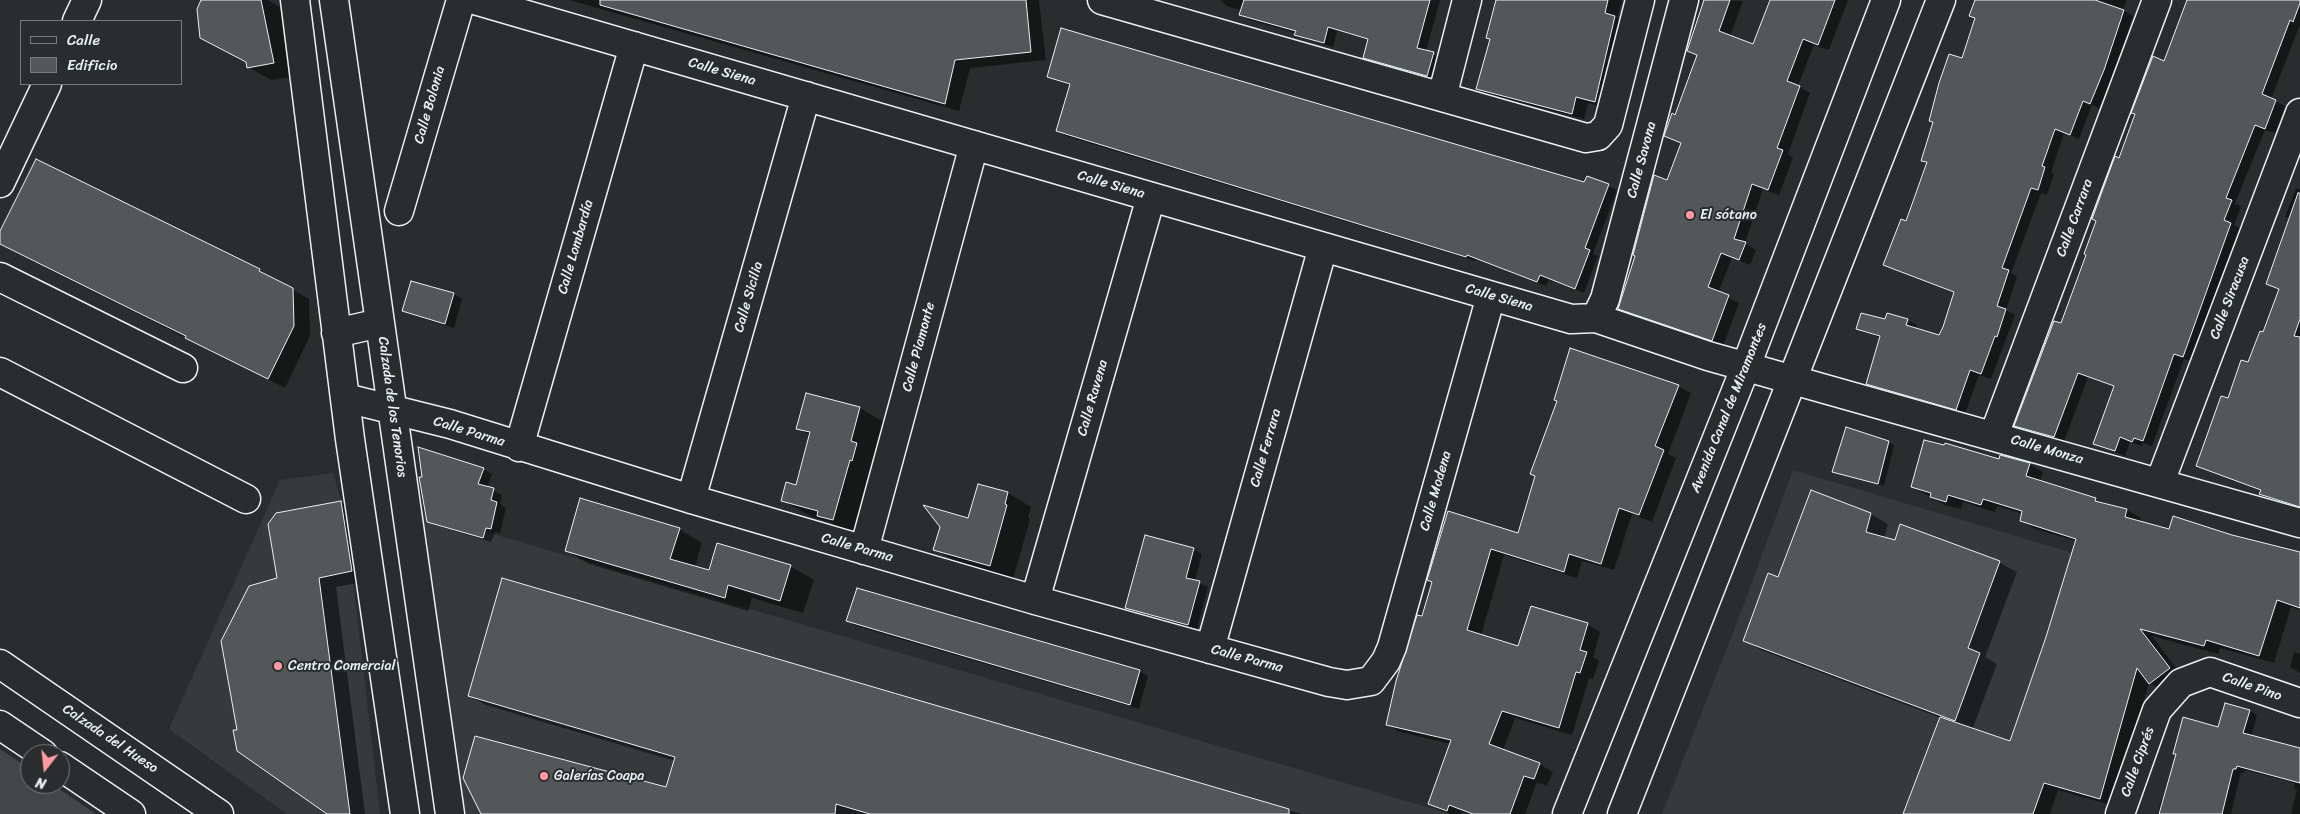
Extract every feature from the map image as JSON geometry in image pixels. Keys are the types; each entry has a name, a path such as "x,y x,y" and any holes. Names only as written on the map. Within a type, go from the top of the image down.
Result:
{"street":[{"path":"77,20 87,0"},
{"path":"295,0 336,333 405,814"},
{"name":"Calzada de los Tenorios","path":"334,0 450,814"},
{"name":"Calle Bolonia","path":"399,211 461,0"},
{"name":"Calle Siena","path":"475,0 1571,319 1596,318 1746,366"},
{"path":"1102,0 1586,138 1598,136 1608,125 1640,0"},
{"path":"1442,97 1467,0"},
{"name":"Calle Savona","path":"1596,318 1605,299 1684,0"},
{"name":"Avenida Canal de Miramontes","path":"1567,814 1746,366 1886,0"},
{"path":"1622,814 1941,0"},
{"name":"Calle Carrara","path":"1994,435 2157,0"},
{"name":"Calle Lombardía","path":"519,447 634,46"},
{"path":"0,183 47,85"},
{"name":"Calle Sicilia","path":"691,499 806,96"},
{"name":"Calle Siracusa","path":"2160,482 2300,113"},
{"name":"Calle Piamonte","path":"864,550 974,145"},
{"name":"Calle Ravena","path":"1034,600 1151,197"},
{"name":"Calle Ferrara","path":"1210,649 1323,247"},
{"path":"0,277 183,368"},
{"name":"Calle Modena","path":"1371,680 1386,661 1392,647 1491,296"},
{"path":"336,333 380,323"},
{"name":"Calle Monza","path":"1746,366 2300,523"},
{"path":"0,372 246,499"},
{"name":"Calle Parma","path":"346,398 450,424 691,499 1034,600 1329,682 1347,685 1371,680"},
{"name":"Calzada del Hueso","path":"0,664 219,814"},
{"name":"Calle Pino","path":"2157,710 2181,683 2210,672 2300,703"},
{"name":"Calle Ciprés","path":"2120,814 2157,710"},
{"path":"0,725 28,744"},
{"path":"70,773 131,814"}],"shaded area":[{"path":"1793,470 2117,566 2033,814 1662,814 1741,612"},
{"path":"333,473 341,501 352,571 380,814 287,814 169,729 280,480"},
{"name":"Galerías Coapa","path":"418,512 1451,814 465,814"},
{"path":"0,749 20,762 20,794 67,794 96,814 0,814"}],"building":[{"path":"201,0 261,0 274,63 247,68 246,62 200,38 197,9"},
{"path":"600,0 1026,0 1031,52 955,60 945,104 600,5"},
{"path":"1244,0 1430,0 1417,48 1434,52 1427,76 1363,58 1368,39 1328,27 1324,43 1294,35 1296,31 1239,15"},
{"path":"1496,0 1608,0 1605,13 1615,16 1595,102 1576,97 1572,114 1476,89 1490,39 1486,38"},
{"path":"1704,0 1730,0 1719,31 1753,44 1770,0 1835,0 1818,45 1803,39 1787,81 1800,86 1777,148 1783,150 1768,190 1752,184 1734,239 1746,242 1739,260 1721,253 1708,287 1729,295 1712,341 1618,309 1635,256 1633,255 1654,175 1667,180 1681,143 1664,136 1672,113 1675,115 1697,55 1687,51"},
{"path":"1975,0 2095,0 2124,10 2104,70 2090,104 2083,101 2070,135 2055,129 2042,166 2045,167 2038,190 2031,188 2002,268 2009,270 1997,306 2006,309 1997,337 1995,336 1981,374 1970,370 1956,410 1866,384 1880,336 1856,329 1861,313 1885,319 1887,313 1908,319 1906,325 1939,335 1943,327 1954,292 1883,265 1901,219 1906,221 1927,162 1921,161 1933,122 1929,121 1939,83 1949,54 1962,58 1975,18 1969,16"},
{"path":"2187,0 2300,0 2300,3 2293,22 2290,20 2262,94 2276,100 2265,129 2255,125 2226,198 2232,200 2224,220 2231,223 2183,357 2174,354 2143,441 2134,438 2132,442 2120,437 2115,451 2093,444 2114,386 2078,373 2054,437 2014,426 2054,321 2061,323 2086,255 2084,254 2096,221 2092,219 2115,156 2119,158 2135,114 2131,113 2153,56 2164,61"},
{"path":"1061,28 1584,182 1587,176 1609,184 1585,248 1590,250 1575,289 1540,275 1537,282 1467,255 1466,257 1056,131 1070,84 1047,77"},
{"path":"36,159 260,269 259,271 293,288 294,326 268,379 185,338 186,336 0,244 0,231"},
{"path":"2298,193 2300,193 2300,319 2294,336 2300,337 2300,507 2259,494 2261,490 2196,466 2221,396 2228,398 2241,360 2248,362 2260,331 2263,332 2279,289 2266,284"},
{"path":"411,281 454,293 445,324 402,311"},
{"path":"1570,348 1679,385 1655,446 1664,450 1639,515 1619,508 1601,564 1569,554 1564,572 1491,549 1467,630 1518,646 1531,606 1588,623 1580,650 1587,652 1580,673 1576,672 1559,728 1502,711 1489,744 1540,763 1534,779 1524,776 1510,814 1473,814 1449,805 1447,811 1428,804 1451,740 1386,725 1396,681 1417,615 1422,616 1432,582 1427,580 1448,511 1518,533 1535,476 1530,474 1557,401 1554,400"},
{"path":"806,393 860,407 851,441 857,443 852,461 850,460 833,520 817,516 818,511 781,501 786,482 796,485 810,432 796,429"},
{"path":"1846,427 1889,441 1878,484 1832,472"},
{"path":"1924,440 1944,445 1945,443 1999,459 2000,455 2030,463 2026,476 2096,498 2095,501 2127,509 2125,517 2169,529 2173,516 2232,535 2300,552 2300,608 2277,600 2259,656 2206,640 2204,646 2140,629 2170,668 2149,684 2137,668 2100,799 2044,783 2033,814 1903,814 1940,717 2010,741 2046,637 2076,539 2020,521 2022,511 1983,499 1981,505 1948,495 1946,502 1930,497 1931,493 1911,487"},
{"path":"418,447 484,468 478,484 494,488 491,500 497,502 491,529 486,528 483,538 427,522 419,477 422,477"},
{"path":"978,484 1008,492 1005,504 1007,505 990,566 933,550 940,527 923,505 968,518"},
{"path":"1811,490 1871,513 1866,532 1895,540 1900,524 2000,561 1968,648 1980,653 1955,721 1743,641 1768,573 1778,577"},
{"path":"580,498 680,528 670,559 709,570 717,543 791,565 780,601 728,585 725,598 565,551"},
{"name":"Centro Comercial","path":"341,501 352,571 319,578 350,814 327,814 237,751 233,730 237,730 221,641 249,586 277,578 268,524 276,513"},
{"path":"1145,535 1194,548 1186,578 1200,581 1188,625 1125,608"},
{"name":"Galerías Coapa","path":"502,578 1289,809 1289,814 870,814 836,804 835,814 481,814 463,778 475,736 666,787 675,757 468,696"},
{"path":"857,588 1140,670 1130,705 846,621"},
{"path":"2225,703 2250,710 2243,733 2300,748 2300,783 2237,766 2236,769 2233,769 2222,814 2159,814 2176,754 2173,754 2183,717 2218,727"}],"place":[{"name":"El sótano","path":"1690,215"},
{"name":"Centro Comercial","path":"278,666"},
{"name":"Galerías Coapa","path":"544,776"}]}
